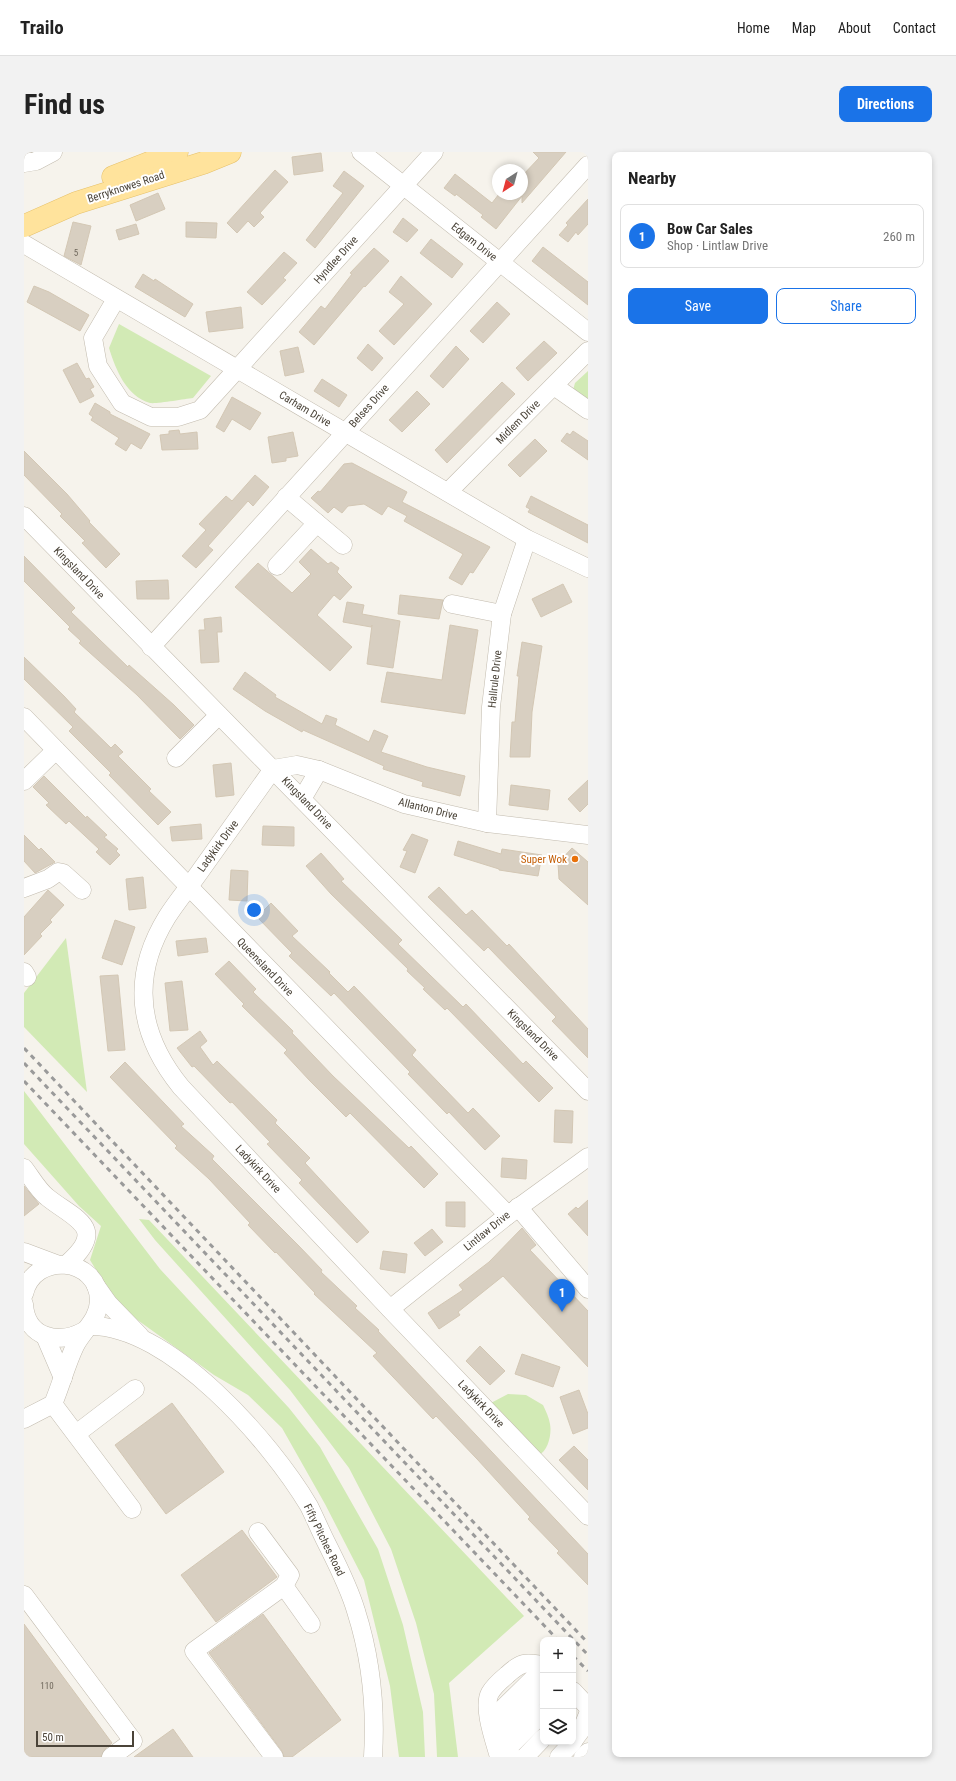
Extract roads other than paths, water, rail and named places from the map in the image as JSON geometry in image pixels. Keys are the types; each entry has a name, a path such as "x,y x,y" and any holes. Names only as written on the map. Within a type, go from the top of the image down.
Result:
{"main road":[{"name":"Berryknowes Road","path":"24,211 177,152"},
{"name":"Berryknowes Road","path":"24,226 76,203 203,163 230,152"}],"street":[{"path":"24,163 36,161 53,152"},
{"name":"Edgam Drive","path":"361,152 588,332"},
{"name":"Hyndlee Drive","path":"116,299 93,338 98,366 122,403 151,417 178,417 200,410 434,152"},
{"name":"Belses Drive","path":"150,647 588,165"},
{"name":"Carham Drive","path":"24,244 527,539 588,568"},
{"name":"Midlem Drive","path":"448,492 588,351"},
{"path":"554,386 588,410"},
{"path":"286,497 343,545"},
{"name":"Kingsland Drive","path":"24,516 150,647 273,769 588,1091"},
{"path":"278,566 317,523"},
{"name":"Hallrule Drive","path":"487,823 491,707 502,614 527,539"},
{"path":"452,604 502,614"},
{"path":"176,758 219,715"},
{"name":"Queensland Drive","path":"24,717 188,888 513,1211 588,1290"},
{"path":"24,781 56,750"},
{"name":"Allanton Drive","path":"273,769 297,765 319,770 404,804 487,823 587,837"},
{"name":"Ladykirk Drive","path":"273,769 167,917 157,936 145,971 142,995 150,1034 158,1053 181,1087 588,1516"},
{"path":"302,799 319,770"},
{"path":"24,888 48,879 58,872 63,873 82,890"},
{"name":"Lintlaw Drive","path":"390,1309 513,1211 588,1156"},
{"path":"24,1168 45,1196 82,1222 85,1234 81,1249 82,1264 89,1276 99,1300 98,1311 76,1345 53,1404 24,1419"},
{"path":"63,1378 24,1311 24,1294 35,1274 45,1267 61,1264 81,1249"},
{"path":"24,1252 61,1264 89,1276"},
{"name":"Fifty Pitches Road","path":"89,1276 108,1303 143,1339"},
{"name":"Fifty Pitches Road","path":"87,1329 101,1326 114,1329 143,1339 173,1358 226,1401 270,1452 308,1506 337,1564 356,1610 367,1651 375,1728 373,1757"},
{"path":"36,1333 57,1339 72,1338 87,1329"},
{"path":"76,1434 135,1389"},
{"path":"53,1404 132,1509"},
{"path":"258,1532 290,1575 284,1586 194,1650 274,1757"},
{"path":"284,1586 311,1624"},
{"path":"24,1595 133,1740 111,1757"},
{"path":"501,1744 487,1711 489,1694 500,1681 518,1665 528,1662 540,1664"},
{"path":"501,1744 541,1673"},
{"path":"501,1744 540,1693"},
{"path":"576,1738 582,1729 588,1714"},
{"path":"501,1744 540,1716"},
{"path":"525,1757 540,1741"},
{"path":"559,1757 570,1745"},
{"path":"582,1757 588,1752"}],"railway":[{"path":"24,1048 588,1643"},
{"path":"24,1063 588,1655"},
{"path":"24,1081 555,1637"},
{"path":"576,1659 588,1671"}],"place":[{"name":"Super Wok","path":"575,859"},
{"name":"Bow Car Sales","path":"562,1312"}]}
